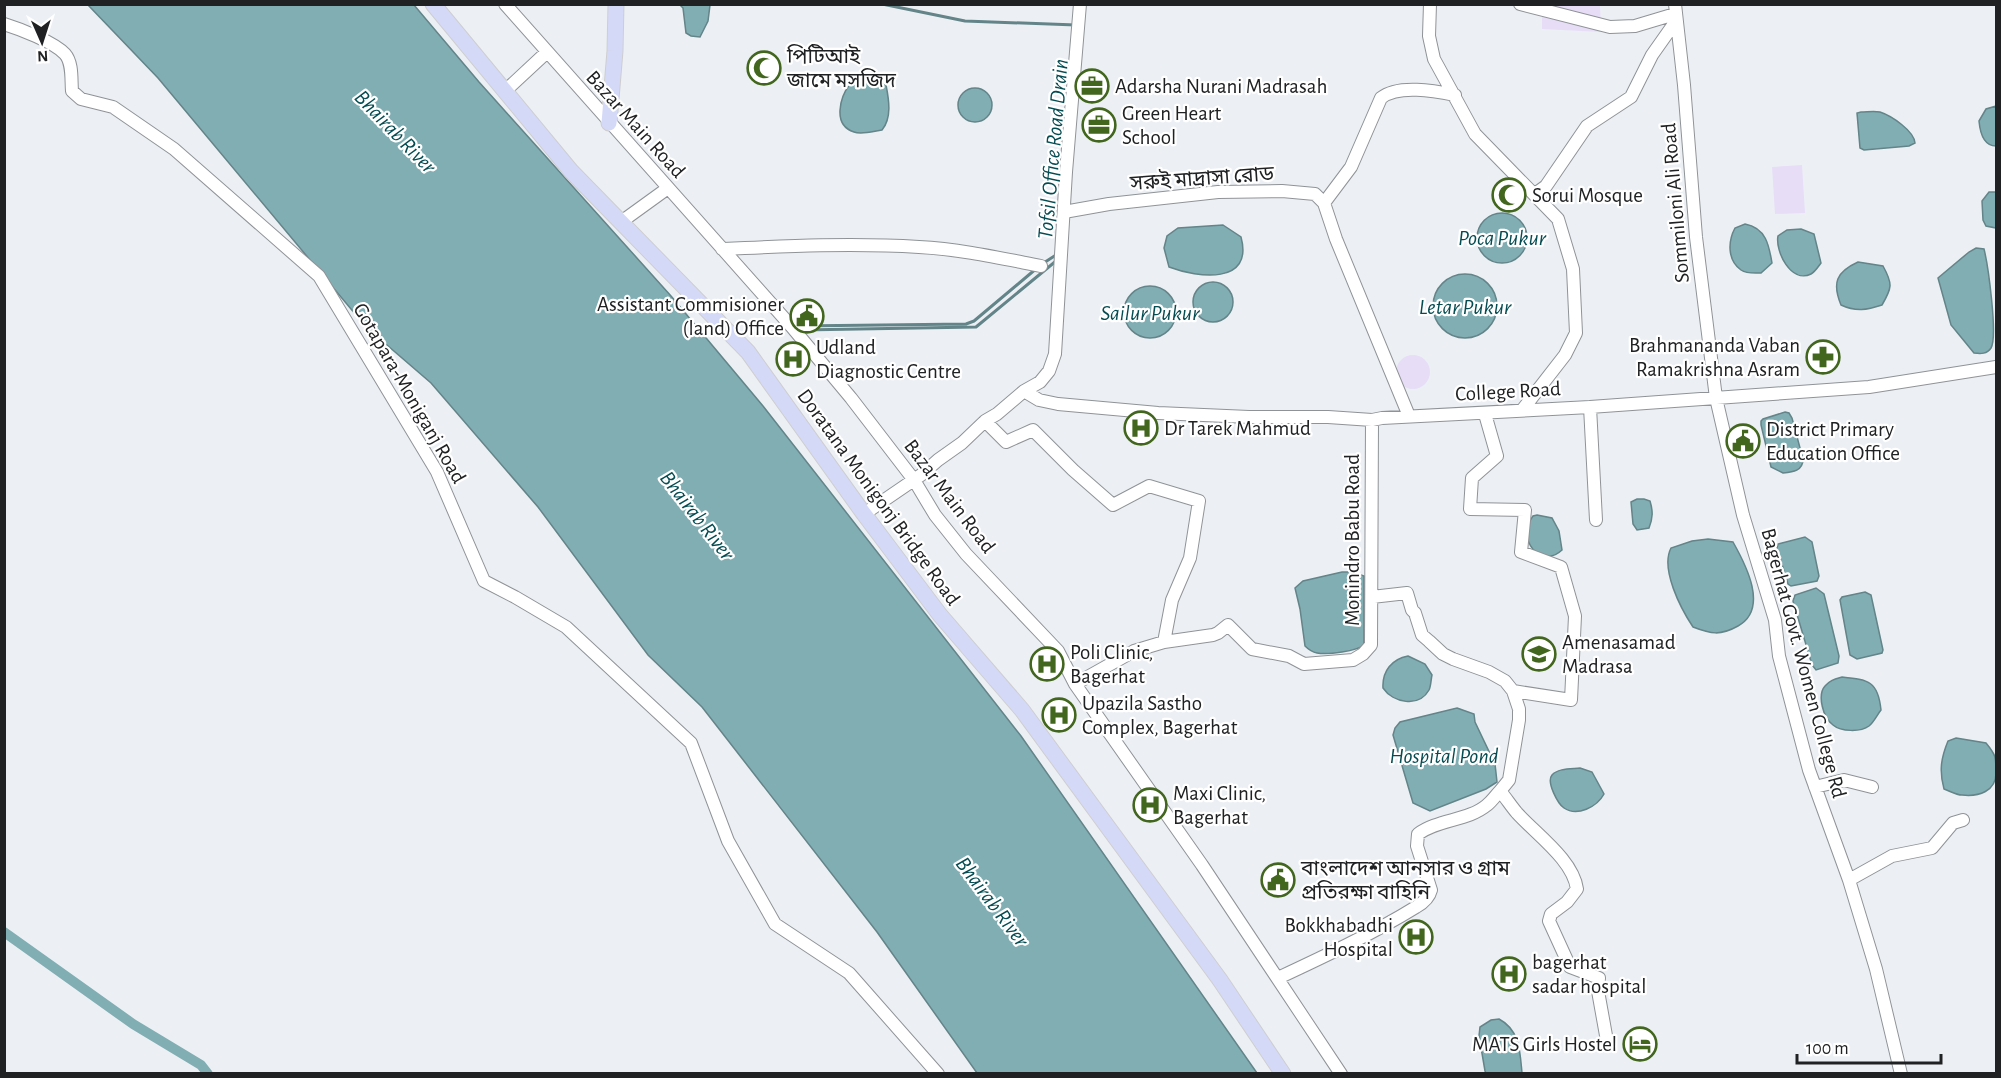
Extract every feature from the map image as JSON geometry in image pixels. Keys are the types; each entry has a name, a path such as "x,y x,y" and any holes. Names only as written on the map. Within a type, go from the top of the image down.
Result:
{"main road":[{"name":"Doratana Monigonj Bridge Road","path":"433,4 571,171 748,352 864,514 940,615 1022,710 1220,980 1283,1074"},
{"path":"609,123 616,4"}],"street":[{"name":"Bazar Main Road","path":"505,4 791,326 851,398 914,480 935,515 966,554 1058,651 1075,684 1278,978 1341,1074"},
{"path":"864,514 914,480 962,443 985,420 997,414 1024,391 1040,382 1049,371 1055,354 1080,4"},
{"path":"1430,4 1429,36 1434,59 1475,134 1558,219 1573,269 1576,333 1565,355 1524,409"},
{"path":"1520,4 1610,27 1635,26 1676,13"},
{"path":"1535,194 1546,186 1587,126 1631,97 1676,13"},
{"name":"Sommiloni Ali Road","path":"1676,13 1696,237 1716,398"},
{"name":"Gotapara-Moniganj Road","path":"4,24 26,32 66,55 70,67 72,92 81,99 113,107 174,149 319,276 437,472 484,581 566,627 691,742 728,841 775,924 849,973 900,1028 938,1074"},
{"path":"505,91 547,52"},
{"path":"1408,416 1324,203 1351,167 1382,98 1388,93 1430,90 1455,95"},
{"path":"621,222 668,188"},
{"name":"সরুই মাদ্রাসা রোড","path":"1064,212 1109,204 1218,192 1282,191 1315,194 1324,203"},
{"path":"722,249 841,245 920,247 984,254 1041,266"},
{"name":"College Road","path":"1024,391 1039,400 1108,409 1237,417 1328,417 1372,420 1869,387 1996,367"},
{"name":"Bagerhat Govt. Women College Rd","path":"1716,398 1743,515 1775,620 1779,656 1806,759 1850,880 1876,969 1901,1074"},
{"path":"1590,407 1596,520"},
{"path":"1485,414 1497,456 1472,478 1470,508 1525,510 1521,552 1561,567 1575,616 1571,700 1513,691"},
{"path":"985,420 1006,442 1033,430 1073,470 1113,505 1149,486 1199,501 1190,558 1172,600 1164,642"},
{"name":"Monindro Babu Road","path":"1075,684 1134,651 1164,642 1213,635 1228,625 1252,649 1289,656 1304,664 1353,660 1363,654 1371,645 1372,420"},
{"path":"1278,978 1357,939 1417,906 1429,896 1431,890 1417,846 1418,834 1437,824 1475,812 1486,806 1509,780 1519,720 1519,709 1513,691 1505,681 1489,672 1443,654 1422,635 1407,593 1372,597"},
{"path":"1815,787 1844,780 1872,787"},
{"path":"1500,791 1576,878 1577,889 1567,902 1551,914 1549,921 1570,967 1599,978 1598,991 1607,1041"},
{"path":"1850,880 1892,855 1932,848 1953,822 1962,820"}],"shaded area":[{"path":"1542,5 1600,5 1601,32 1542,29"},
{"path":"1802,165 1805,213 1775,214 1772,167"},
{"path":"1413,355 1425,360 1430,372 1425,384 1413,389 1401,384 1396,372 1401,360"}],"water":[{"name":"Bhairab River","path":"88,5 414,5 479,82 671,296 763,406 1021,736 1257,1073 977,1073 877,932 702,707 648,655 538,507 431,383 366,327 158,78"},
{"path":"680,5 710,5 708,21 700,37 686,33 683,8"},
{"path":"868,81 886,85 889,103 887,120 882,130 857,133 843,123 840,117 841,103 850,84"},
{"path":"975,88 987,93 992,105 987,117 975,122 963,117 958,105 963,93"},
{"path":"1996,106 1996,146 1985,141 1981,134 1979,121 1986,109"},
{"path":"1880,112 1890,117 1907,129 1915,143 1909,146 1864,150 1860,148 1857,113"},
{"path":"1989,192 1996,192 1996,228 1986,226 1983,220 1982,201"},
{"name":"Poca Pukur","path":"1497,213 1507,213 1520,220 1527,233 1527,243 1520,256 1507,263 1497,263 1488,259 1481,252 1477,243 1477,233 1481,224 1488,217"},
{"path":"1745,224 1758,229 1768,244 1772,263 1761,273 1748,273 1741,270 1731,256 1730,244 1735,228"},
{"path":"1223,225 1241,237 1243,253 1239,263 1232,270 1208,275 1194,274 1169,267 1164,248 1167,236 1178,228"},
{"path":"1801,229 1814,234 1821,263 1812,273 1804,276 1791,270 1786,264 1778,242 1778,236 1787,230"},
{"path":"1976,248 1984,249 1993,316 1991,348 1981,353 1974,353 1951,325 1938,278"},
{"path":"1858,262 1883,266 1890,286 1882,305 1862,310 1841,305 1837,290 1838,279 1845,270"},
{"name":"Letar Pukur","path":"1465,274 1483,280 1491,288 1497,306 1491,324 1483,332 1465,338 1447,332 1439,324 1433,306 1439,288 1447,280"},
{"path":"1213,282 1221,283 1227,288 1232,294 1232,310 1227,316 1221,321 1213,322 1205,321 1199,316 1194,310 1193,302 1194,294 1199,288 1205,283"},
{"name":"Sailur Pukur","path":"1150,286 1164,290 1172,298 1176,312 1172,326 1164,334 1150,338 1136,334 1128,326 1124,312 1128,298 1136,290"},
{"path":"1785,412 1789,413 1792,418 1803,463 1794,471 1783,473 1771,467 1761,421"},
{"path":"1637,499 1650,501 1652,514 1649,528 1637,530 1633,524 1631,502"},
{"path":"1533,516 1552,518 1559,531 1562,550 1554,555 1539,554 1529,542 1528,525"},
{"path":"1805,537 1812,542 1819,576 1817,581 1791,586 1788,584 1777,548 1778,544"},
{"path":"1708,539 1733,542 1744,562 1752,586 1752,609 1747,618 1738,626 1721,633 1693,627 1673,589 1668,567 1671,548 1692,541"},
{"path":"1342,572 1353,572 1364,576 1364,645 1342,652 1314,652 1305,646 1295,588 1303,581"},
{"path":"1816,588 1824,594 1839,656 1838,663 1816,670 1812,665 1793,601 1795,595"},
{"path":"1865,592 1871,595 1883,650 1882,653 1857,659 1850,655 1840,600 1842,597"},
{"path":"1408,656 1425,664 1432,675 1429,690 1425,696 1413,701 1399,700 1383,688 1384,676 1389,667 1397,660"},
{"path":"1842,677 1865,681 1877,693 1881,710 1872,723 1865,728 1841,729 1829,722 1826,717 1821,700 1823,690 1829,682"},
{"name":"Hospital Pond","path":"1457,708 1474,714 1475,722 1495,764 1497,782 1486,789 1430,811 1413,803 1393,735 1400,722"},
{"path":"1956,738 1986,743 1994,754 1995,779 1985,792 1962,795 1944,789 1942,759 1948,741"},
{"path":"1580,768 1592,772 1604,794 1592,807 1581,811 1569,811 1556,798 1550,783 1551,778 1558,771"},
{"path":"1499,1019 1511,1029 1518,1042 1522,1073 1486,1073 1485,1071 1479,1036 1480,1027 1491,1020"}],"waterway":[{"name":"Tofsil Office Road Drain","path":"882,4 965,21 1076,25"},
{"path":"1042,264 1056,255"},
{"name":"Tofsil Office Road Drain","path":"801,330 976,327 1056,261"},
{"name":"Tofsil Office Road Drain","path":"796,326 966,324 974,321 1037,268"},
{"path":"4,932 133,1024 201,1065 208,1074"}],"place":[{"name":"পিটিআই জামে মসজিদ","path":"764,68"},
{"name":"Adarsha Nurani Madrasah","path":"1092,86"},
{"name":"Green Heart School","path":"1099,125"},
{"name":"Sorui Mosque","path":"1509,195"},
{"name":"Assistant Commisioner (land) Office","path":"807,316"},
{"name":"Brahmananda Vaban Ramakrishna Asram","path":"1823,357"},
{"name":"Udland Diagnostic Centre","path":"793,359"},
{"name":"Dr Tarek Mahmud","path":"1141,428"},
{"name":"District Primary Education Office","path":"1743,441"},
{"name":"Amenasamad Madrasa","path":"1539,654"},
{"name":"Poli Clinic, Bagerhat","path":"1047,664"},
{"name":"Upazila Sastho Complex, Bagerhat","path":"1059,715"},
{"name":"Maxi Clinic, Bagerhat","path":"1150,805"},
{"name":"বাংলাদেশ আনসার ও গ্রাম প্রতিরক্ষা বাহিনি","path":"1278,880"},
{"name":"Bokkhabadhi Hospital","path":"1416,937"},
{"name":"bagerhat sadar hospital","path":"1509,974"},
{"name":"MATS Girls Hostel","path":"1640,1044"}]}
